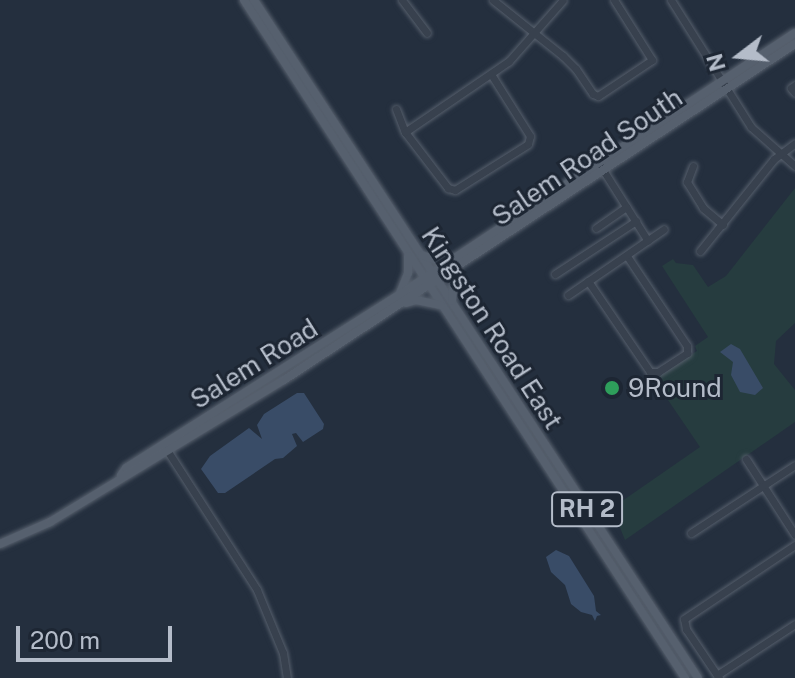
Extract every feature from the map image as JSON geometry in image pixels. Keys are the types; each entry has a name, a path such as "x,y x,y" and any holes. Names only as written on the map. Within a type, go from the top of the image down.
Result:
{"main road":[{"name":"Kingston Road East","path":"244,0 685,678"},
{"name":"Kingston Road East","path":"254,0 698,678"},
{"name":"Salem Road South","path":"400,300 795,33"},
{"name":"Salem Road South","path":"724,83 795,44"},
{"path":"420,254 453,264 452,302"},
{"path":"408,255 408,273 400,300 441,306"},
{"name":"Salem Road South","path":"411,287 426,283"},
{"name":"Salem Road","path":"0,544 50,522 400,300 411,287"}],"street":[{"path":"402,0 427,33"},
{"path":"493,0 576,69 593,94 605,93 652,60 614,0"},
{"path":"405,132 492,76 563,0"},
{"path":"671,0 751,127 778,155 795,166"},
{"path":"396,109 405,132 448,188 455,190 528,144 530,136 492,76"},
{"path":"795,85 791,88 795,93"},
{"path":"700,251 778,155 795,143"},
{"path":"601,166 648,241"},
{"path":"693,166 687,182 703,208 723,225"},
{"path":"596,228 626,207"},
{"path":"555,274 636,221"},
{"path":"568,295 664,229"},
{"path":"588,281 650,372 658,372 687,353 687,346 627,256"},
{"path":"166,448 257,590 283,653 287,678"},
{"path":"746,459 795,535"},
{"path":"691,533 795,465"},
{"path":"795,545 684,619 686,629 718,676 795,624"}],"green space":[{"path":"795,188 795,323 776,341 774,364 795,390 795,422 625,540 612,508 700,447 653,378 697,351 695,346 708,337 662,266 673,259 676,263 693,265 708,287 726,276"}],"water":[{"path":"731,344 740,349 763,388 755,395 740,392 731,375 733,362 720,352"},
{"path":"297,393 304,393 324,424 323,429 303,442 296,433 292,434 297,446 283,458 275,459 225,493 218,493 201,469 210,456 249,428 262,439 257,425 264,414"},
{"path":"556,550 569,556 594,596 596,611 601,615 595,621 592,615 581,612 571,604 565,585 551,572 546,557"}],"place":[{"name":"9Round","path":"612,388"}]}
